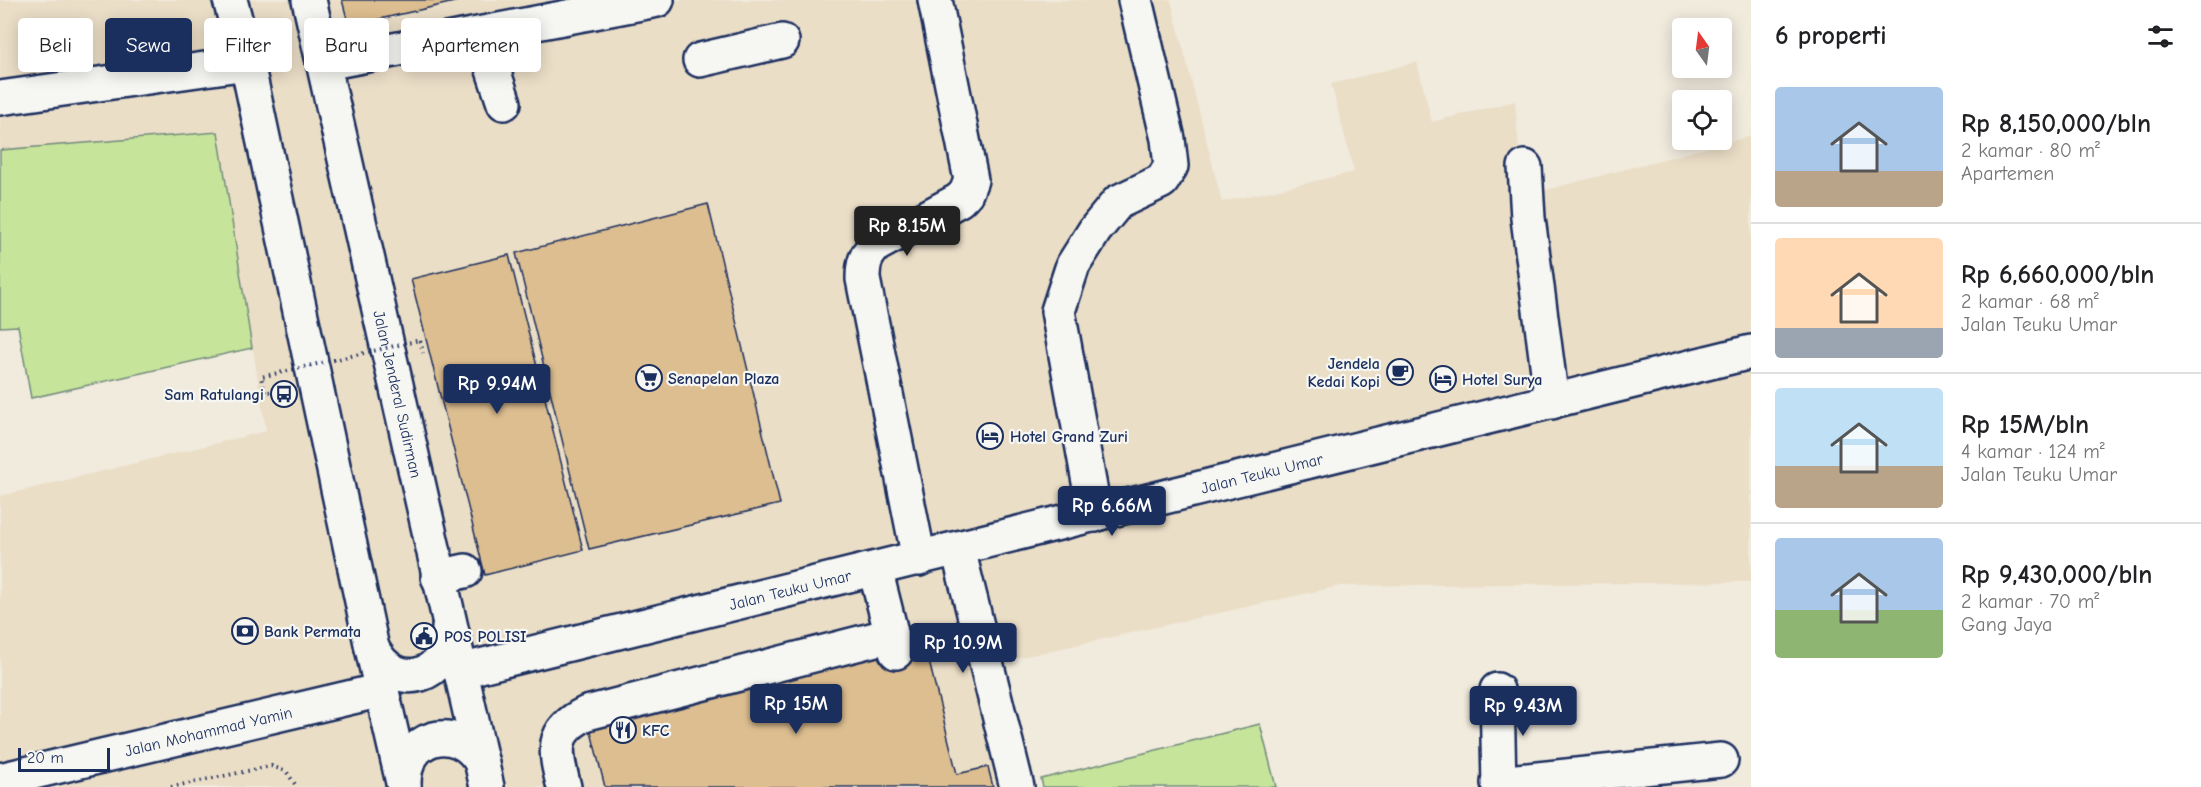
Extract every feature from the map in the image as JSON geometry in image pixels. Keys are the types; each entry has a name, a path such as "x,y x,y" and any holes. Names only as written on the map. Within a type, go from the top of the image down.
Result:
{"street":[{"path":"230,0 235,18"},
{"name":"Jalan Jenderal Sudirman","path":"309,0 314,18"},
{"path":"528,18 549,11 657,0"},
{"path":"919,559 863,279 863,266 867,254 876,245 959,200 966,193 972,180 935,0"},
{"path":"1095,515 1058,311 1073,265 1095,230 1118,202 1162,181 1171,166 1168,139 1135,0"},
{"path":"700,60 782,41"},
{"path":"0,98 204,69"},
{"path":"250,72 372,648 404,786"},
{"name":"Jalan Jenderal Sudirman","path":"327,72 451,574 449,627 484,775"},
{"path":"494,72 504,103"},
{"path":"1525,167 1528,218 1552,402"},
{"name":"Jalan Teuku Umar","path":"460,671 1751,352"},
{"path":"958,549 1017,787"},
{"path":"564,787 558,763 557,742 566,728 586,713 894,644 875,569"},
{"path":"372,648 378,660 388,669 406,675 426,672 445,654 449,642 449,627"},
{"name":"Jalan Mohammad Yamin","path":"0,780 382,690"},
{"path":"1497,690 1499,785 1721,760"},
{"path":"404,786 404,771 408,759 416,748 427,741 453,738 475,752 484,775"}],"path":[{"path":"276,390 265,393 261,377 420,340 423,353"},
{"path":"171,787 271,766 286,771 297,787"}],"shaded area":[{"path":"0,0 1171,0 1222,202 1354,172 1331,84 1417,62 1432,122 1515,101 1523,196 1698,150 1732,150 1732,141 1751,136 1751,582 1340,586 987,665 1017,787 0,787 0,496 266,431 218,132 0,150"}],"green space":[{"path":"218,132 252,348 31,398 18,326 0,327 0,150"},
{"path":"1260,724 1276,787 1043,787 1041,779"}],"building":[{"path":"342,0 463,0 384,18 347,18"},
{"name":"Senapelan Plaza","path":"708,204 780,504 589,549 516,253"},
{"path":"509,255 583,550 485,575 411,279"},
{"path":"925,645 957,774 988,767 993,787 605,787 590,728"}],"place":[{"name":"Jendela Kedai Kopi","path":"1400,372"},
{"name":"Senapelan Plaza","path":"649,378"},
{"name":"Hotel Surya","path":"1443,379"},
{"name":"Sam Ratulangi","path":"284,394"},
{"name":"Hotel Grand Zuri","path":"990,436"},
{"name":"Bank Permata","path":"245,631"},
{"name":"POS POLISI","path":"424,636"},
{"name":"KFC","path":"623,730"}]}
